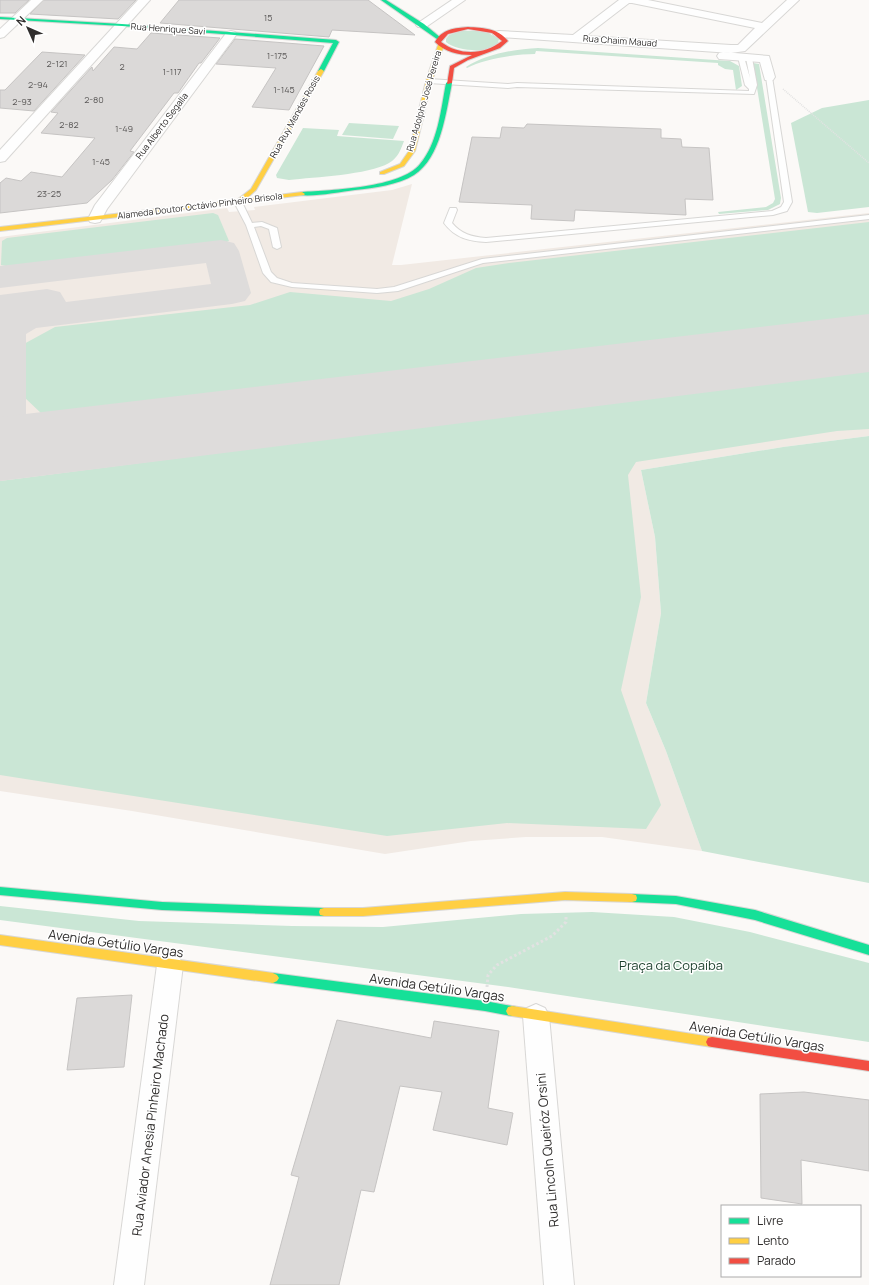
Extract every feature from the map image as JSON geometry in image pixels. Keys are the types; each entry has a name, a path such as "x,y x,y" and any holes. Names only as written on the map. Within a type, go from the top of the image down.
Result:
{"street":[{"path":"0,35 37,0"},
{"path":"0,158 144,0"},
{"path":"383,0 422,25 446,49 460,52 491,51 544,44"},
{"path":"422,25 459,0"},
{"path":"575,39 626,0"},
{"path":"632,0 765,27"},
{"path":"744,54 765,27 793,0"},
{"name":"Rua Henrique Savi","path":"0,18 122,25 336,42"},
{"path":"422,25 443,22 468,28 485,29 499,34 544,44 744,54 765,59 769,77"},
{"path":"440,42 449,31 468,28"},
{"name":"Rua Alberto Segalla","path":"97,213 231,34"},
{"path":"491,51 502,46 505,42 503,37 499,34"},
{"name":"Rua Chaim Mauad","path":"499,34 731,49 744,54"},
{"name":"Rua Ruy Mendes Rosis","path":"254,190 264,179 336,42"},
{"name":"Rua Adolpho José Pereira","path":"371,176 388,172 402,165 412,151 440,42"},
{"name":"Rua Adolpho José Pereira","path":"399,180 422,167 433,148 450,81 452,67 466,59 491,51"},
{"name":"Alameda Doutor Octávio Pinheiro Brisola","path":"0,220 238,202 384,184 399,180"},
{"name":"Alameda Doutor Octávio Pinheiro Brisola","path":"0,229 254,190 321,183"},
{"path":"238,202 254,190"},
{"path":"0,891 162,906 301,912 363,912 565,896 676,900 755,915 869,950"},
{"name":"Avenida Getúlio Vargas","path":"0,940 170,965 485,1006 536,1016 869,1066"},
{"name":"Rua Aviador Anesia Pinheiro Machado","path":"129,1285 170,965"},
{"name":"Rua Lincoln Queiróz Orsini","path":"536,1016 559,1285"}],"lane":[{"path":"429,81 450,81 508,86 517,85 752,93 752,88 748,85 744,54"},
{"path":"453,210 448,223 452,229 468,239 486,240 773,213 784,209 788,202 769,77"},
{"path":"238,202 250,225 267,273 274,280 292,285 377,291 395,289 482,261 869,217"},
{"path":"250,225 262,224 273,228 277,247"}],"path":[{"path":"769,77 869,163"},
{"path":"485,1006 488,975 497,965 552,936 566,922 565,896"}],"shaded area":[{"path":"412,184 392,265 869,213 869,436 783,447 641,470 655,537 661,613 646,703 666,751 702,851 602,837 526,837 471,841 385,854 132,811 0,791 0,237 227,208 229,212 255,210 254,207 392,190"}],"green space":[{"path":"461,31 485,31 499,39 497,44 492,48 484,50 458,48 446,42 449,35"},
{"path":"538,48 730,61 739,66 742,86 736,90 733,70 725,69 718,65 718,63 536,51 535,54 500,58 482,62 467,68 466,67 474,62 501,53"},
{"path":"753,63 759,64 781,198 780,204 768,210 719,214 718,212 766,207 773,203 775,199"},
{"path":"869,100 869,207 817,213 808,212 791,123 822,108"},
{"path":"349,123 399,126 393,139 342,135"},
{"path":"303,128 339,130 337,136 404,141 395,159 380,167 355,173 327,176 289,180 277,178 276,175"},
{"path":"213,213 218,215 229,241 224,243 6,266 1,265 2,241 7,238"},
{"path":"869,222 869,320 68,420 43,415 23,396 22,345 55,327 250,305 290,292 391,301 429,289 476,268"},
{"path":"869,369 869,429 837,431 636,462 628,475 641,597 621,690 661,805 646,829 507,823 387,836 0,775 0,481"},
{"path":"869,436 869,883 702,851 666,751 646,703 661,613 655,537 641,470 783,447"},
{"name":"Praça da Copaíba","path":"0,906 139,921 292,926 383,927 521,914 592,912 674,917 750,932 869,963 869,1042 508,987 0,920"}],"building":[{"path":"0,0 29,0 15,13 0,13"},
{"path":"44,0 136,0 118,19 30,14"},
{"path":"179,0 368,0 415,35 332,30 329,37 160,23"},
{"path":"151,33 220,38 201,63 199,63 178,93 174,93 130,151 134,152 112,180 87,203 0,213 0,183 6,178 21,181 31,172 62,177 95,138 41,133 58,113 51,112 92,67 93,71 114,47 137,49"},
{"path":"235,39 324,46 289,110 252,107 276,68 216,64"},
{"path":"42,52 85,55 34,111 0,108 0,90 5,90"},
{"path":"527,124 661,129 661,138 681,139 682,147 709,148 713,200 685,199 686,215 575,210 574,221 531,219 532,205 459,202 472,137 500,138 502,127 524,128"},
{"path":"132,995 124,1067 67,1070 77,998"},
{"path":"337,1020 431,1038 434,1021 499,1031 488,1108 513,1113 507,1145 433,1130 442,1092 400,1086 374,1192 361,1190 339,1285 270,1285 299,1177 291,1175"},
{"path":"804,1092 869,1100 869,1171 801,1160 802,1204 761,1198 760,1094"}],"taxiway":[{"path":"0,277 221,251 232,293 48,315"},
{"path":"0,306 47,300 48,315"},
{"path":"47,444 5,425 7,329 25,319 48,315"}],"runway":[{"path":"0,449 869,343"}],"traffic: fast":[{"path":"383,0 422,25 439,38"},
{"path":"0,18 122,25 336,42 321,71"},
{"path":"302,194 347,190 383,184 412,174 421,167 432,149 440,127 449,83"},
{"path":"0,891 162,906 324,912"},
{"path":"632,898 676,900 755,915 869,950"},
{"path":"273,978 485,1006 512,1011"}],"traffic: slow":[{"path":"382,173 402,165 412,151 429,81 441,45"},
{"path":"238,202 253,190 321,71"},
{"path":"0,229 302,194"},
{"path":"324,912 363,912 565,896 632,898"},
{"path":"0,940 273,978"},
{"path":"512,1011 712,1042"}],"traffic: jam":[{"path":"468,28 483,29 494,32 505,41 490,51 472,54 453,51 438,42 446,33 468,28"},
{"path":"449,83 452,67 466,59 487,52"},
{"path":"712,1042 869,1066"}]}
